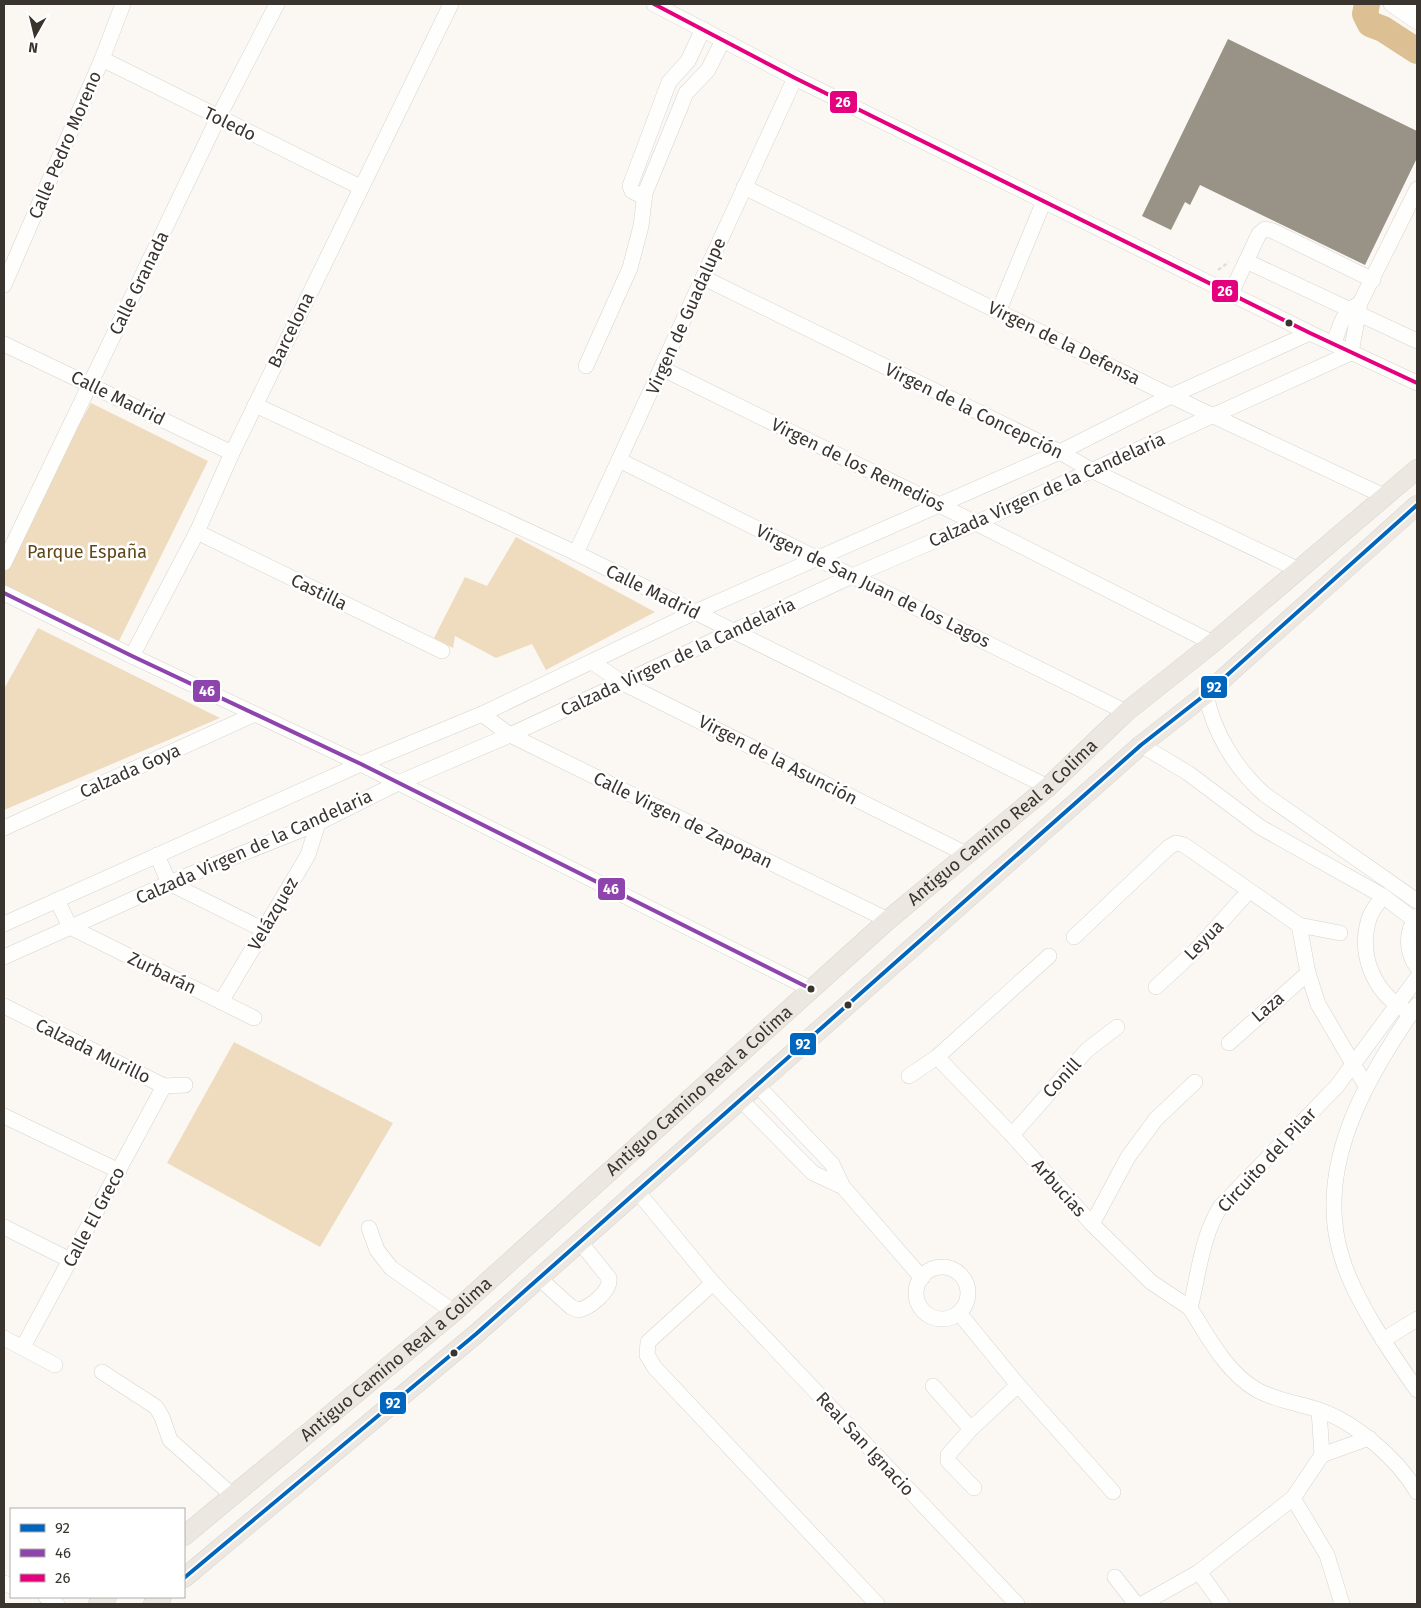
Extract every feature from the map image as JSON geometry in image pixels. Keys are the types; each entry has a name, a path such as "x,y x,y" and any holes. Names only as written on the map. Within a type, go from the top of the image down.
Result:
{"main road":[{"name":"Antiguo Camino Real a Colima","path":"185,1535 454,1312 813,990 888,920 1048,787 1126,712 1213,643 1417,469"},
{"name":"Antiguo Camino Real a Colima","path":"185,1577 468,1340 580,1242 739,1098 1141,744 1206,694 1417,505"},
{"path":"1373,545 1417,512"}],"street":[{"name":"Calle Pedro Moreno","path":"4,285 102,59 123,4"},
{"name":"Calle Granada","path":"4,563 218,118 277,4"},
{"name":"Barcelona","path":"132,656 196,532 232,452 451,4"},
{"path":"654,4 795,78 1310,333 1417,383"},
{"path":"1391,4 1412,7 1417,22"},
{"path":"645,193 640,195 632,191 630,186 669,82 688,60 703,29"},
{"path":"586,366 630,268 641,226 645,193 686,94 708,70 723,40"},
{"name":"Toledo","path":"102,59 360,187"},
{"name":"Virgen de Guadalupe","path":"576,553 663,369 795,78"},
{"name":"Virgen de la Defensa","path":"744,187 999,310 1171,396 1384,496"},
{"path":"1334,344 1373,280 1417,189"},
{"path":"999,310 1044,200"},
{"path":"1231,293 1259,234 1265,230 1274,232 1373,280"},
{"path":"1246,261 1356,308 1417,342"},
{"name":"Virgen de la Concepción","path":"704,278 1060,452 1091,470 1299,570"},
{"path":"1351,352 1356,308"},
{"name":"Calzada Virgen de la Candelaria","path":"4,924 361,764 482,714 695,612 1060,452 1171,396 1310,333"},
{"name":"Calle Madrid","path":"4,344 232,452"},
{"name":"Calzada Virgen de la Candelaria","path":"4,957 169,883 318,823 398,783 510,735 852,576 976,523 1351,352"},
{"name":"Virgen de los Remedios","path":"663,369 976,523 1213,643"},
{"name":"Calle Madrid","path":"255,405 576,553 1048,787"},
{"name":"Virgen de San Juan de los Lagos","path":"619,460 1126,712"},
{"name":"Castilla","path":"196,532 442,651"},
{"path":"4,593 132,656 361,764 813,990"},
{"name":"Virgen de la Asunción","path":"592,662 623,683 966,854"},
{"path":"1206,694 1209,711 1216,729 1253,784 1264,794 1417,900"},
{"name":"Calzada Goya","path":"4,828 255,714"},
{"name":"Calle Virgen de Zapopan","path":"482,714 510,735 888,920"},
{"path":"1141,744 1188,772 1260,827 1383,896 1416,919 1409,934 1408,946 1412,960 1417,967"},
{"name":"Velázquez","path":"221,1002 308,855 318,823"},
{"path":"1310,855 1323,834"},
{"path":"1074,937 1169,847 1176,843 1184,845 1299,925 1340,933"},
{"path":"157,855 169,883 264,930"},
{"name":"Leyua","path":"1156,987 1196,950 1249,891"},
{"path":"1383,896 1371,915 1366,951 1369,969 1376,983 1397,1005 1414,1010 1366,1086 1350,1124 1338,1160 1335,1202 1336,1234 1342,1258 1351,1280 1383,1340 1417,1390"},
{"path":"57,900 70,927"},
{"path":"1299,925 1308,973 1318,1004 1366,1086"},
{"name":"Zurbarán","path":"70,927 254,1018"},
{"path":"909,1076 937,1057 1049,956"},
{"name":"Laza","path":"1229,1043 1308,973"},
{"name":"Circuito del Pilar","path":"1190,1308 1203,1245 1217,1212 1230,1194 1337,1086 1417,978"},
{"name":"Calzada Murillo","path":"4,1006 164,1086 185,1085"},
{"name":"Conill","path":"1012,1135 1087,1050 1117,1027"},
{"name":"Arbucias","path":"937,1057 1012,1135 1092,1224 1151,1282 1190,1308"},
{"path":"1092,1224 1128,1157 1156,1119 1195,1082"},
{"path":"756,1084 832,1164 843,1187 922,1278"},
{"name":"Calle El Greco","path":"23,1347 164,1086"},
{"path":"739,1098 813,1173 843,1187"},
{"path":"4,1116 119,1171"},
{"path":"788,1147 804,1133"},
{"name":"Real San Ignacio","path":"637,1190 714,1283 1017,1604"},
{"path":"4,1227 70,1260"},
{"path":"369,1228 377,1250 391,1268 454,1312"},
{"path":"539,1278 571,1307 578,1310 586,1307 606,1290 610,1283 607,1275 580,1242"},
{"path":"940,1268 954,1271 960,1275 967,1287 968,1294 964,1307 959,1313 942,1319 924,1312 916,1295 922,1278 927,1273 940,1268"},
{"path":"714,1283 648,1342 647,1355 655,1368 877,1604"},
{"path":"1190,1308 1225,1362 1240,1378 1278,1400 1319,1410 1350,1425 1369,1438 1417,1492"},
{"path":"959,1313 1018,1385 1113,1492"},
{"path":"1383,1340 1417,1319"},
{"path":"4,1338 55,1365"},
{"path":"102,1372 156,1407 162,1417 170,1440 233,1496"},
{"path":"974,1488 946,1457 971,1429 1018,1385"},
{"path":"933,1386 971,1429"},
{"path":"1319,1410 1322,1455"},
{"path":"1142,1604 1199,1572 1293,1498 1322,1455 1369,1438"},
{"path":"1293,1498 1327,1555 1342,1604"},
{"path":"1199,1572 1222,1604"},
{"path":"1114,1577 1136,1604"}],"green space":[{"name":"Parque España","path":"91,403 208,461 116,647 4,590 4,561"},
{"path":"516,537 655,612 546,670 532,644 496,658 455,636 453,648 434,638 465,577 487,586"},
{"path":"38,628 220,718 4,810 4,689"},
{"path":"234,1042 393,1123 320,1247 167,1163"}],"building":[{"path":"1228,39 1417,131 1417,158 1365,265 1200,185 1190,205 1185,202 1171,230 1142,216"}],"waterway":[{"path":"1367,4 1365,14 1370,24 1383,29 1417,51"}],"transit line":[{"name":"26","path":"654,4 795,78 1310,333 1417,383"},
{"name":"92","path":"185,1577 476,1334 1141,745 1206,694 1417,505"},
{"name":"46","path":"4,593 132,656 361,764 813,990"}]}
